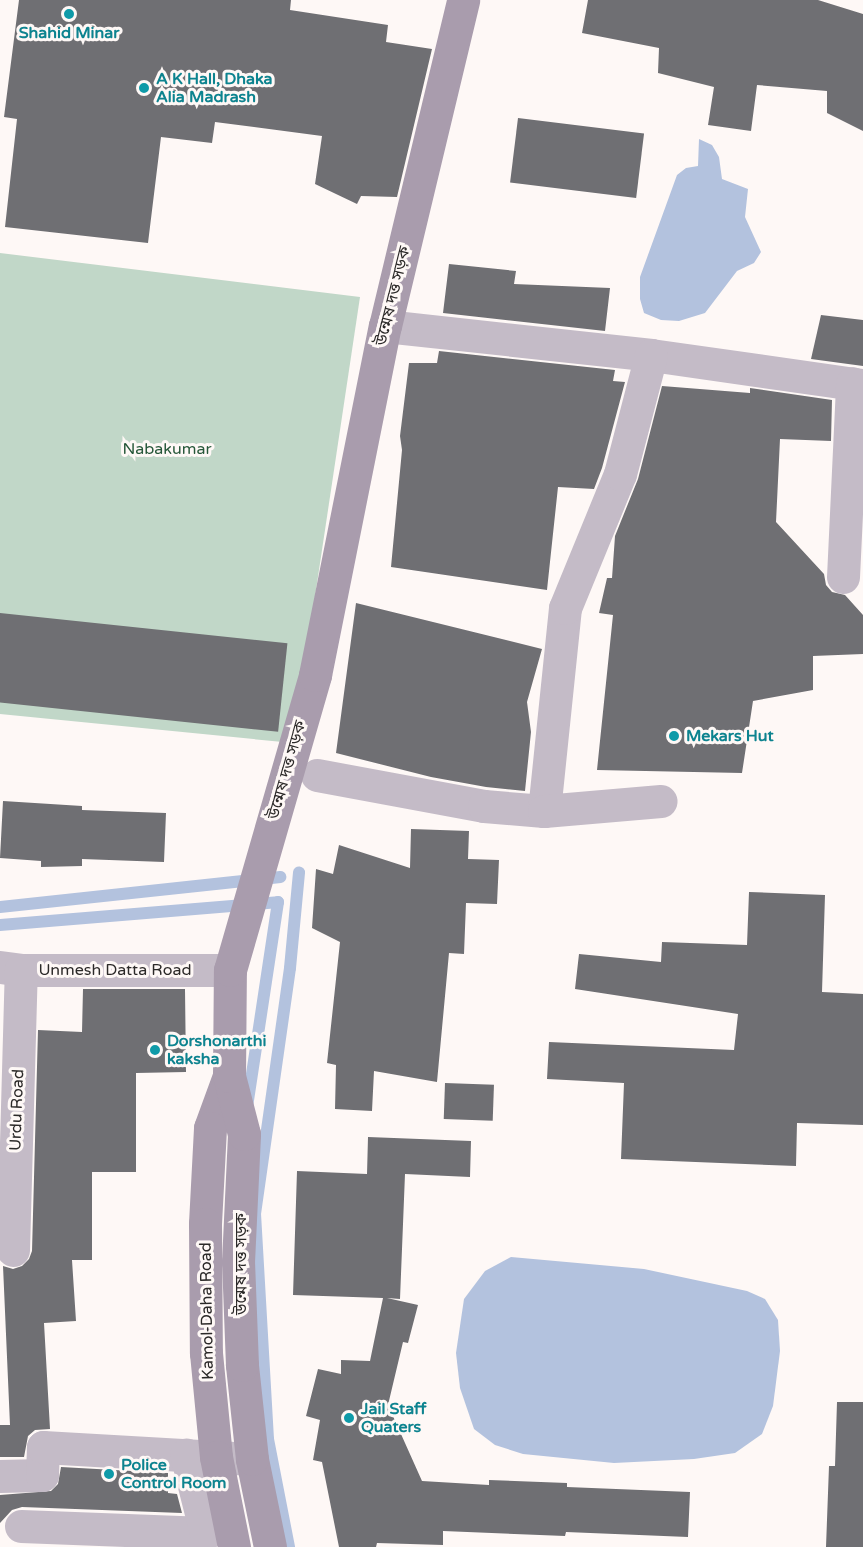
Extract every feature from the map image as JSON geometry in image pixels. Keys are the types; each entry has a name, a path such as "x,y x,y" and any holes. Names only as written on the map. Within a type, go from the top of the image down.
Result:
{"main road":[{"name":"উন্মেষ দত্ত সড়ক","path":"270,1547 252,1459 242,1365 238,1262 244,1134 229,1076 230,969 315,675 385,326 463,0"},
{"name":"Kamol-Daha Road","path":"229,1076 210,1128 205,1224 207,1369 201,1455 234,1547"},
{"path":"207,1369 242,1365"}],"street":[{"path":"385,326 651,355 857,384 843,577"},
{"path":"544,810 565,608 620,474 651,355"},
{"path":"316,775 484,806 544,810 661,801"},
{"name":"Unmesh Datta Road","path":"10,968 230,969"},
{"name":"Urdu Road","path":"10,968 13,1250"},
{"path":"0,1476 42,1475 44,1447 252,1459"},
{"path":"21,1526 158,1540 206,1533 201,1455"}],"green space":[{"name":"Nabakumar","path":"0,253 360,297 293,743 0,714"}],"water":[{"path":"699,139 712,145 719,157 722,179 748,189 745,217 761,252 754,263 737,271 705,313 679,321 661,320 644,313 640,299 640,277 677,175 686,168 698,166"},
{"path":"511,1257 644,1269 747,1291 765,1299 778,1320 780,1351 773,1406 762,1434 735,1453 694,1459 614,1463 523,1454 495,1445 474,1429 460,1388 456,1353 464,1299 485,1271"}],"building":[{"path":"19,0 291,0 290,10 388,25 386,42 432,49 397,197 361,196 357,204 315,184 322,136 215,122 212,143 161,137 148,243 5,227 17,119 4,117"},
{"path":"588,0 818,0 863,14 863,131 827,113 827,91 757,85 751,131 708,125 714,87 658,73 659,48 582,33"},
{"path":"518,118 644,133 636,198 510,183"},
{"path":"449,264 516,271 514,284 610,288 605,331 443,313"},
{"path":"821,315 863,320 863,366 811,359"},
{"path":"439,351 615,370 613,381 625,382 602,468 594,489 558,487 547,590 391,567 402,450 400,436 409,363 437,363"},
{"path":"662,386 750,393 750,388 832,400 831,441 780,439 776,522 824,574 826,585 832,592 845,595 863,615 863,654 813,656 813,690 753,701 742,773 597,770 613,615 599,613 607,578 612,578 615,536 638,479"},
{"path":"356,603 542,649 527,702 531,732 525,791 431,777 336,753"},
{"path":"0,613 287,643 278,732 0,702"},
{"path":"3,801 82,806 82,810 166,813 164,862 82,859 82,866 41,867 41,861 0,858"},
{"path":"411,829 469,831 468,859 499,860 497,904 466,903 464,954 449,953 437,1082 374,1071 372,1111 335,1109 336,1065 327,1063 340,942 312,928 316,869 333,874 339,845 410,868"},
{"path":"749,892 825,895 822,992 863,994 863,1125 797,1123 796,1166 621,1159 624,1083 547,1079 549,1042 734,1050 738,1014 575,989 579,954 661,962 662,942 747,945"},
{"path":"83,989 185,989 186,1072 136,1073 136,1172 92,1172 92,1260 72,1260 76,1321 44,1323 50,1429 35,1430 28,1436 24,1457 0,1457 0,1425 10,1425 3,1266 13,1269 22,1266 29,1259 32,1251 38,1030 82,1032"},
{"path":"445,1083 494,1085 493,1121 444,1119"},
{"path":"368,1137 471,1141 470,1177 405,1174 400,1299 387,1298 418,1305 408,1343 403,1342 388,1405 422,1481 489,1485 489,1480 567,1483 567,1487 690,1492 688,1537 566,1532 565,1536 443,1531 443,1545 377,1543 376,1547 339,1547 322,1462 313,1460 320,1420 306,1416 318,1369 341,1374 341,1360 370,1361 383,1298 293,1295 297,1171 367,1174"},
{"path":"837,1402 863,1402 863,1547 826,1547 829,1466 835,1466"},
{"path":"61,1467 168,1473 168,1493 177,1494 182,1513 22,1507 12,1510 0,1523 0,1495 51,1491 58,1484"}],"waterway":[{"path":"289,1547 268,1439 255,1214 290,968 299,872"},
{"path":"0,907 280,877"},
{"path":"0,925 278,902 247,1107"}],"place":[{"name":"Shahid Minar","path":"69,14"},
{"name":"A K Hall, Dhaka Alia Madrash","path":"144,88"},
{"name":"Mekars Hut","path":"674,736"},
{"name":"Dorshonarthi kaksha","path":"155,1050"},
{"name":"Jail Staff Quaters","path":"349,1418"},
{"name":"Police Control Room","path":"109,1474"}]}
